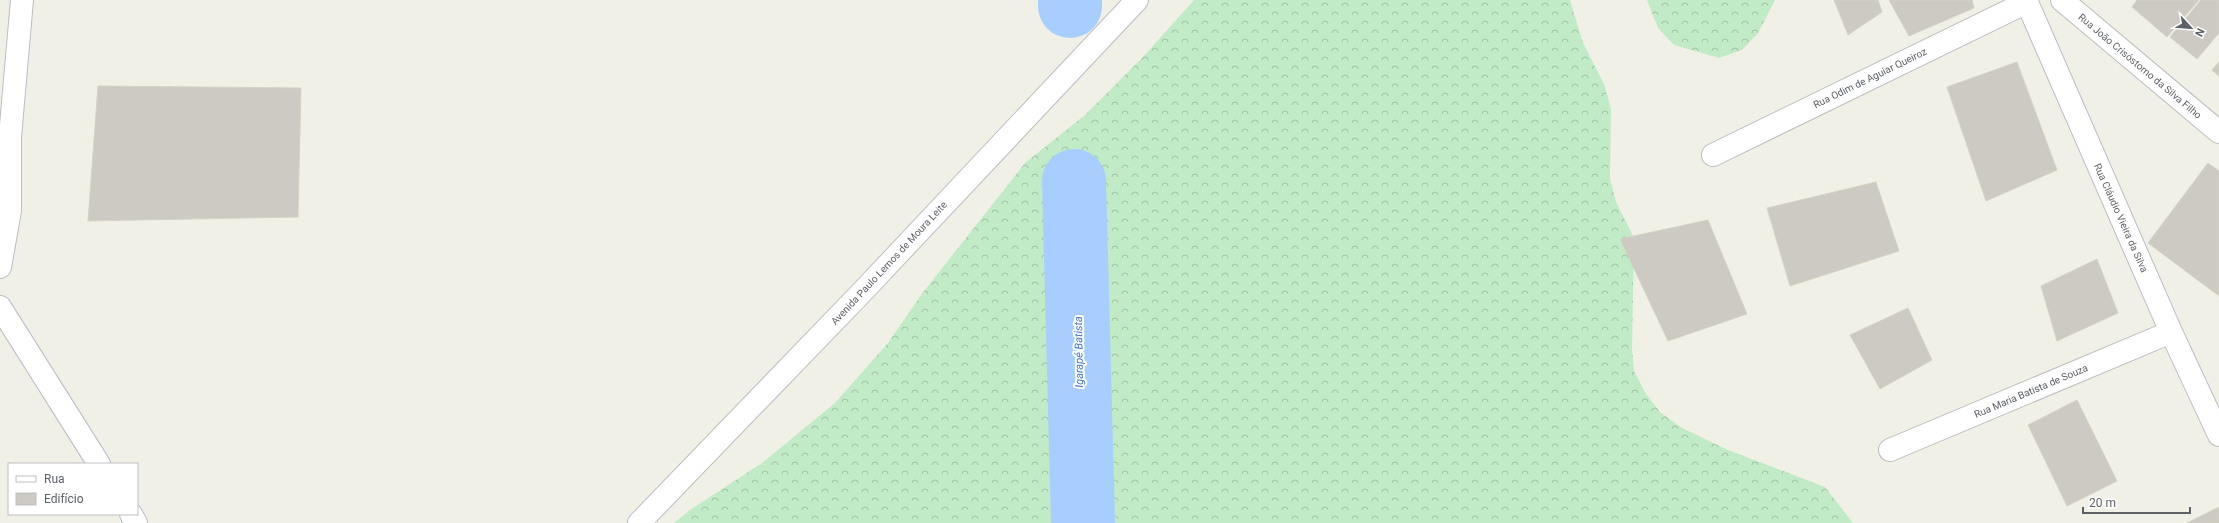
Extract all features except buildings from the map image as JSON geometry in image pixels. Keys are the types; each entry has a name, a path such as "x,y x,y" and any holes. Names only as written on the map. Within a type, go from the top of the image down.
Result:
{"street":[{"path":"0,267 10,211 10,137 22,0"},
{"name":"Avenida Paulo Lemos de Moura Leite","path":"639,523 863,291 1137,0"},
{"name":"Rua João Crisóstomo da Silva Filho","path":"2062,0 2219,132"},
{"name":"Rua Odim de Aguiar Queiroz","path":"1713,155 2026,1"},
{"name":"Rua Cláudio Vieira da Silva","path":"2026,1 2171,332 2219,435"},
{"path":"0,307 98,463"},
{"name":"Rua Maria Batista de Souza","path":"1890,450 2171,332"}],"green space":[{"path":"1194,0 1570,0 1583,43 1604,84 1611,109 1610,179 1616,202 1634,238 1632,349 1634,371 1646,394 1660,412 1682,428 1728,450 1825,487 1853,523 674,523 690,510 762,463 835,403 888,343 921,295 1025,163 1085,115 1143,57"},
{"path":"1647,0 1775,0 1758,33 1742,50 1719,58 1674,45 1658,28"}],"waterway":[{"name":"Igarapé Batista","path":"1070,0 1070,6"},
{"name":"Igarapé Batista","path":"1074,181 1083,523"}]}
